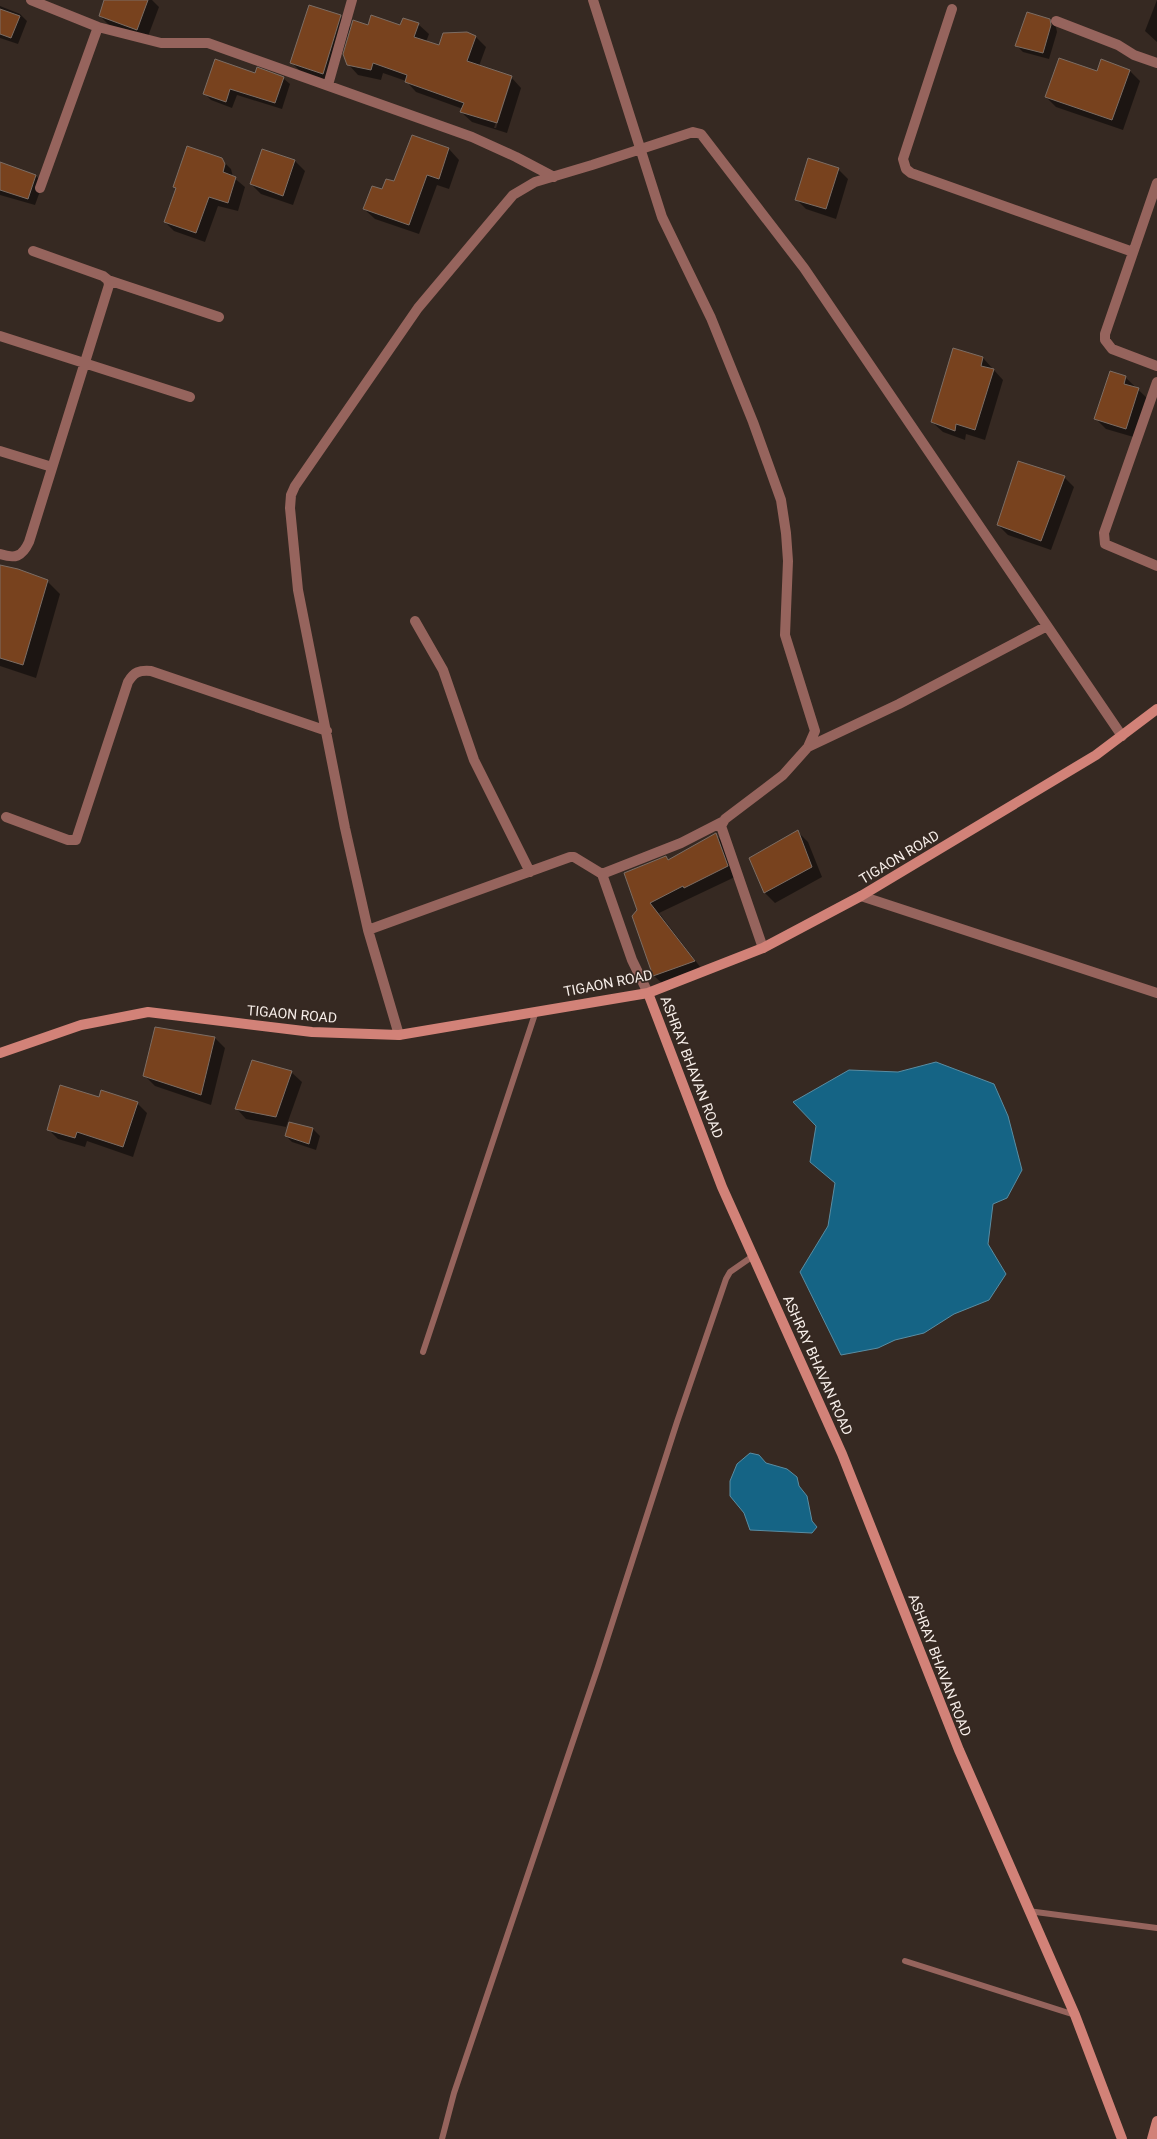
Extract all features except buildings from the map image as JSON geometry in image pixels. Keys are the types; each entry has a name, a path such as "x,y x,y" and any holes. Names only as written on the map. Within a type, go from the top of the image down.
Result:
{"street":[{"path":"31,0 98,27 161,44 208,43 472,137 516,157 554,177"},
{"path":"328,86 352,0"},
{"path":"595,2 662,217 719,336 753,422 781,500 788,561 785,635 814,725 813,737 808,747 783,775 722,822 661,852 602,874"},
{"path":"952,9 903,160 906,169 910,173 1133,252"},
{"path":"1056,21 1118,46 1134,55 1157,63"},
{"path":"40,188 98,27"},
{"path":"399,1035 368,930 345,828 298,590 290,508 291,495 295,486 418,308 459,257 513,195 535,182 693,132 701,134 804,268 904,412 1122,736"},
{"path":"1157,183 1105,334 1105,340 1112,349 1157,366"},
{"path":"33,252 103,276 108,280 219,317"},
{"path":"0,554 11,557 19,556 24,552 107,291 108,280"},
{"path":"0,336 190,397"},
{"path":"1157,382 1104,533 1104,541 1109,546 1157,566"},
{"path":"0,451 52,467"},
{"path":"415,621 443,670 474,760 530,872"},
{"path":"808,747 899,704 1047,626"},
{"path":"6,817 68,840 76,840 128,682 133,674 140,670 151,671 327,731"},
{"name":"TIGAON ROAD","path":"0,1053 81,1024 148,1012 312,1032 399,1035 648,993 763,948 860,896 1096,755 1157,709"},
{"path":"722,822 722,830 763,948"},
{"path":"368,930 570,857 578,859 602,874 632,960 648,993"},
{"path":"860,896 1157,993"},
{"name":"ASHRAY BHAVAN ROAD","path":"648,993 722,1187 842,1454 959,1750 1075,2015 1122,2139"},
{"path":"1152,2139 1157,2121"}],"lane":[{"path":"423,1352 536,1011"},
{"path":"442,2139 456,2086 598,1667 677,1422 726,1279 730,1272 753,1256"},
{"path":"1028,1910 1157,1928"},
{"path":"905,1961 1075,2015"}],"water":[{"path":"936,1062 994,1084 1008,1116 1022,1170 1007,1198 993,1204 988,1244 1006,1274 989,1300 954,1314 924,1333 895,1340 878,1348 841,1355 800,1272 828,1226 835,1183 810,1162 816,1126 793,1102 849,1070 898,1072"},
{"path":"750,1453 759,1455 766,1463 787,1469 797,1477 799,1486 807,1496 812,1521 817,1527 812,1533 750,1530 744,1513 730,1496 730,1481 737,1464"}]}
